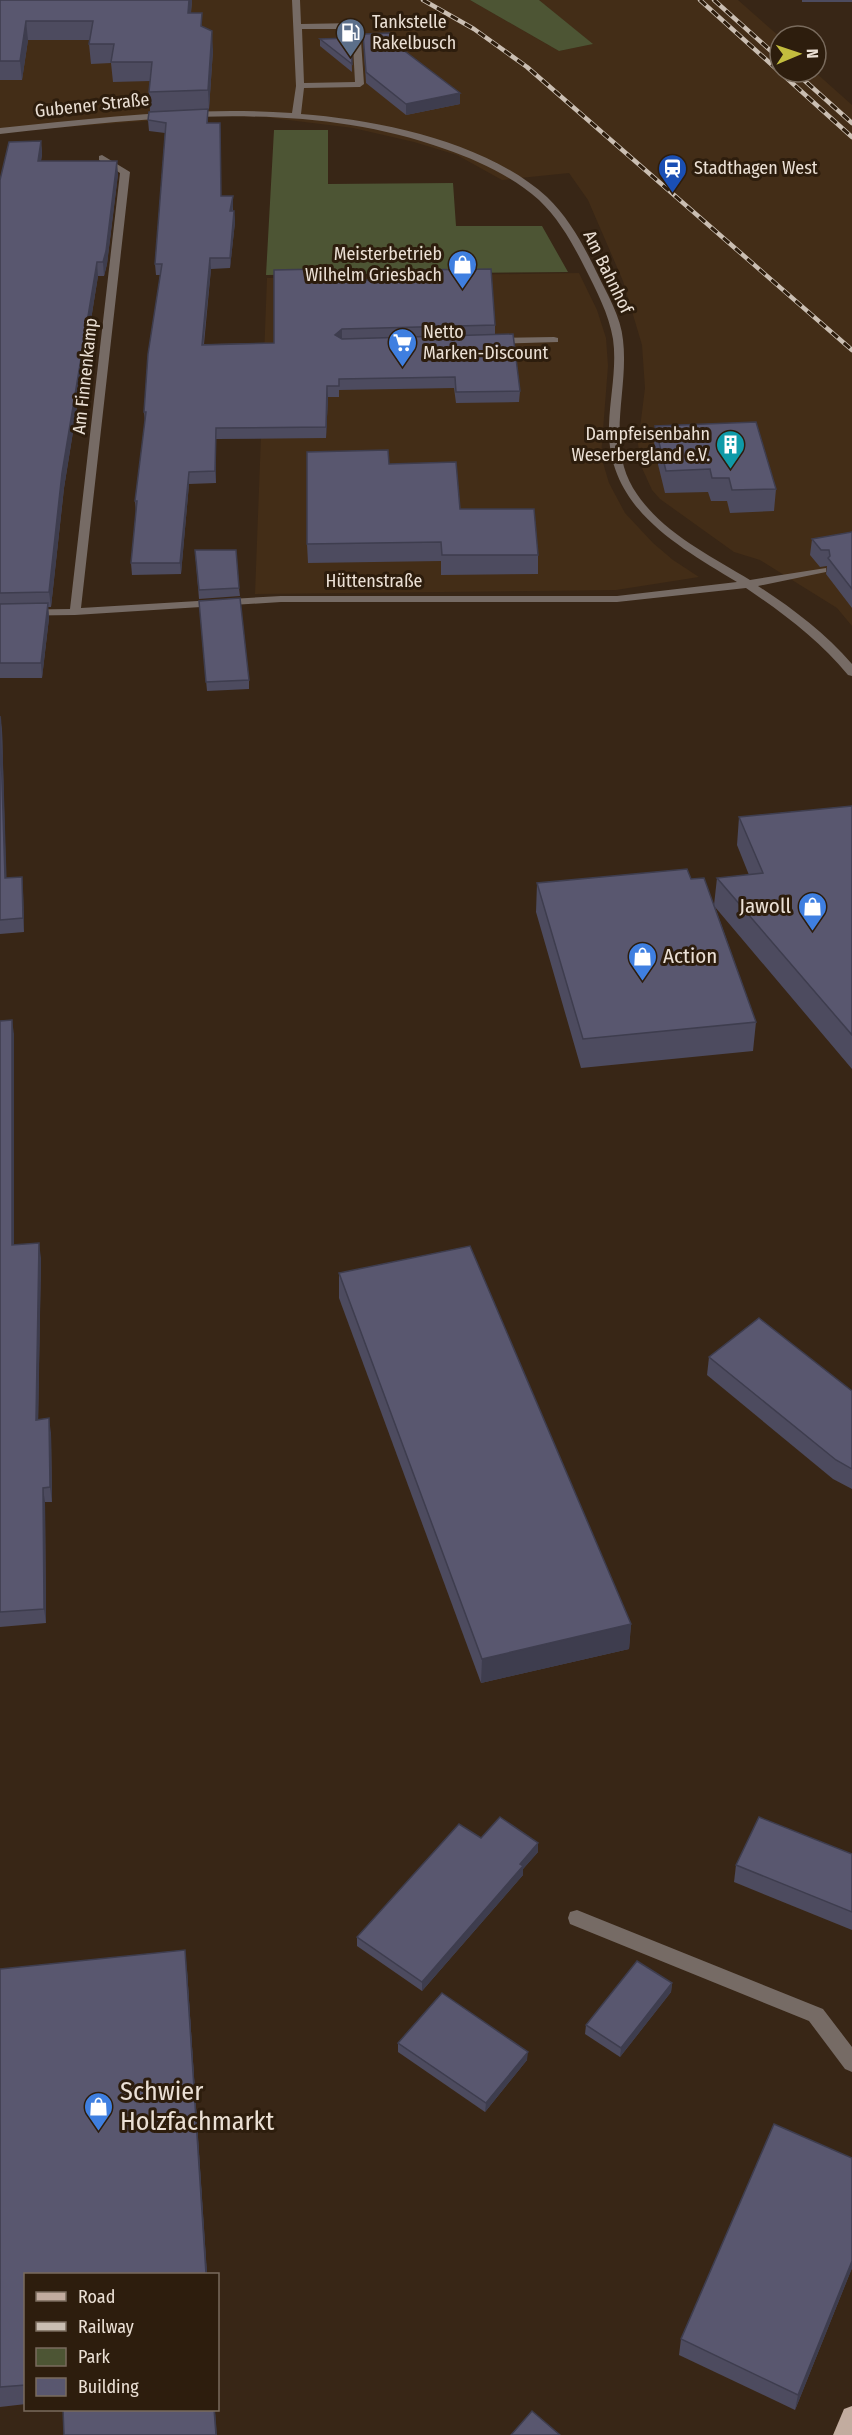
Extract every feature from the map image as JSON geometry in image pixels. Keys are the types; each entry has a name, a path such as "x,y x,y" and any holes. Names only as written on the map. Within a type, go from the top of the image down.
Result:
{"main road":[{"path":"843,2435 852,2417"}],"street":[{"path":"296,0 300,86 296,115"},
{"path":"297,27 356,26 360,84 300,86"},
{"name":"Gubener Straße","path":"0,131 136,117 214,112 296,115"},
{"name":"Am Bahnhof","path":"296,115 382,128 455,149 516,179 544,201 564,224 612,317 618,338 621,365 613,431 614,452 625,484 645,514 678,541 748,584 803,623 852,672"},
{"name":"Am Finnenkamp","path":"75,612 125,172 102,158"},
{"path":"483,341 554,340"},
{"name":"Hüttenstraße","path":"0,613 75,612 281,599 617,599 748,584 822,570"},
{"path":"577,1918 816,2015 852,2063"}],"shaded area":[{"path":"0,0 470,0 559,51 592,44 539,0 738,0 768,26 768,84 828,84 852,105 852,626 837,608 760,560 734,552 660,499 652,490 642,468 638,444 645,388 642,345 623,281 588,200 569,173 502,180 457,155 414,142 353,128 264,117 213,116 0,132"},
{"path":"579,273 597,310 606,338 608,366 601,456 609,483 625,513 653,543 699,577 616,590 255,594 267,278"}],"green space":[{"path":"470,0 539,0 593,44 559,51"},
{"path":"274,130 328,130 328,184 453,183 456,226 542,226 568,272 266,275"}],"building":[{"path":"0,0 189,0 188,13 202,13 201,26 212,31 208,90 149,92 152,62 111,62 114,44 89,44 93,21 26,21 20,61 0,61"},
{"path":"390,33 398,46 460,93 406,104 366,72 363,34"},
{"path":"351,38 352,64 320,39"},
{"path":"208,109 207,123 220,123 221,196 233,196 230,211 234,211 230,258 210,258 202,345 274,343 274,270 320,269 320,281 409,279 408,270 491,269 495,325 342,329 335,335 342,339 513,334 520,391 456,392 455,377 339,379 339,386 327,386 326,427 216,428 215,471 189,472 180,563 131,563 137,501 135,501 146,412 144,412 148,354 162,264 155,264 166,123 148,120 149,112"},
{"path":"41,141 38,161 117,161 106,251 103,262 97,262 62,473 49,592 0,593 0,180 9,142"},
{"path":"756,422 776,489 732,490 729,478 712,478 710,469 666,471 655,426"},
{"path":"388,450 389,464 456,462 460,509 534,509 538,555 442,555 441,542 307,544 307,452"},
{"path":"852,532 852,589 828,558 829,550 821,550 812,539"},
{"path":"195,550 236,550 239,588 199,590"},
{"path":"240,598 249,680 206,682 199,601"},
{"path":"48,603 41,663 0,663 0,604"},
{"path":"0,716 5,878 22,877 23,918 0,920"},
{"name":"Jawoll","path":"852,806 852,1035 717,878 763,873 739,817"},
{"name":"Action","path":"687,869 691,879 704,878 756,1022 583,1039 537,883"},
{"path":"12,1020 12,1245 39,1243 36,1420 49,1418 50,1487 43,1488 44,1609 0,1612 0,1021"},
{"path":"470,1246 631,1624 482,1659 339,1273"},
{"path":"759,1318 852,1391 852,1469 836,1460 709,1357"},
{"path":"500,1817 538,1843 520,1864 523,1866 422,1982 357,1937 459,1824 481,1838"},
{"path":"759,1817 852,1854 852,1912 736,1865"},
{"name":"Schwier Holzfachmarkt","path":"185,1950 206,2273 24,2273 24,2385 0,2387 0,1969"},
{"path":"637,1961 672,1983 621,2048 586,2025"},
{"path":"442,1993 528,2052 486,2103 398,2043"},
{"path":"774,2124 852,2158 852,2261 798,2395 681,2339"},
{"path":"63,2411 214,2411 216,2435 64,2435"},
{"path":"532,2411 560,2435 511,2435"}],"railway":[{"path":"423,0 474,29 527,67 852,350"},
{"path":"700,0 852,137"},
{"path":"714,0 768,48"},
{"path":"808,84 852,123"}],"place":[{"name":"Tankstelle Rakelbusch","path":"351,58"},
{"name":"Stadthagen West","path":"673,194"},
{"name":"Meisterbetrieb Wilhelm Griesbach","path":"463,290"},
{"name":"Netto Marken-Discount","path":"402,368"},
{"name":"Dampfeisenbahn Weserbergland e.V.","path":"731,470"},
{"name":"Jawoll","path":"812,932"},
{"name":"Action","path":"642,982"},
{"name":"Schwier Holzfachmarkt","path":"99,2132"}]}
